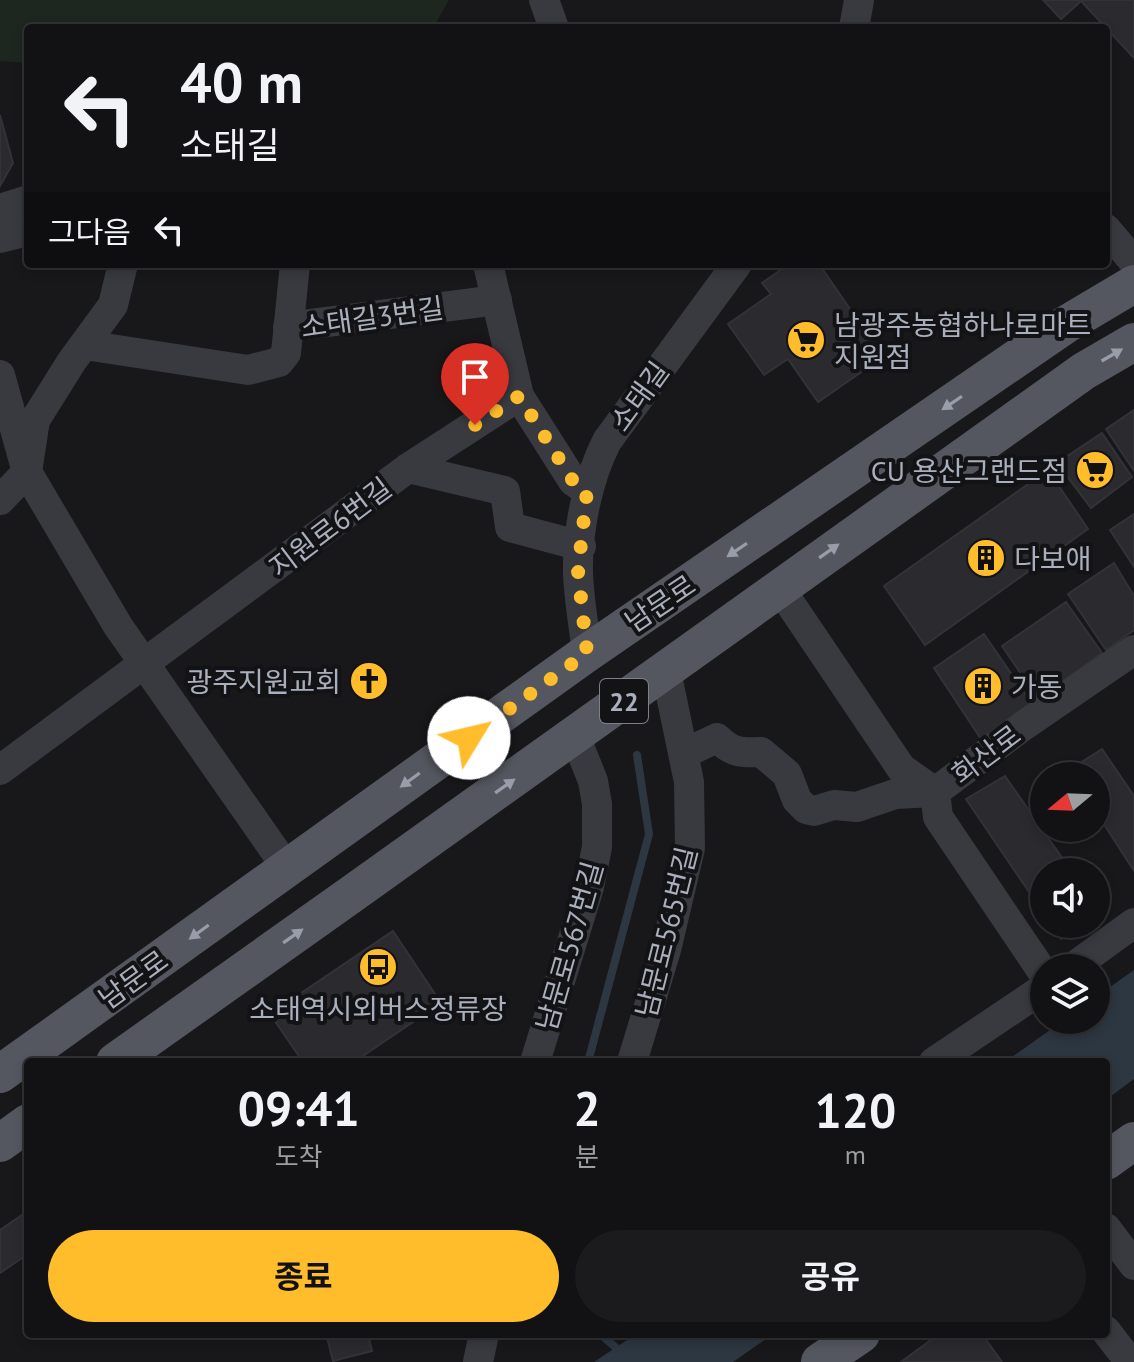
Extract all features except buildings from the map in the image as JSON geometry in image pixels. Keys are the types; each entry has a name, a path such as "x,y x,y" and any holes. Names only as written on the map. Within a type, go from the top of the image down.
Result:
{"main road":[{"name":"남문로","path":"0,1074 587,653 1065,325 1134,284"},
{"name":"남문로","path":"121,1058 1084,371 1134,342"},
{"path":"0,1143 24,1126"},
{"path":"1110,1158 1134,1141"},
{"path":"820,1362 855,1338"}],"street":[{"path":"544,0 553,24"},
{"path":"855,24 859,0"},
{"path":"0,209 24,201"},
{"path":"0,238 24,232"},
{"path":"1110,234 1134,262"},
{"path":"0,500 27,472 35,420 113,305 122,268"},
{"path":"288,327 295,268"},
{"path":"489,268 519,396 573,481 587,491"},
{"name":"소태길","path":"587,653 578,571 587,491 597,461 607,441 734,268"},
{"name":"소태길3번길","path":"85,345 248,370 279,362 286,353 288,327 497,300"},
{"path":"0,375 27,472 118,626 287,868"},
{"name":"지원로6번길","path":"0,770 408,468 519,396"},
{"path":"408,468 505,491 510,527 581,546"},
{"path":"779,587 901,768 935,792"},
{"name":"화산로","path":"1030,954 938,817 935,792 1023,726 1134,650"},
{"name":"남문로565번길","path":"633,1058 666,950 690,848 689,782 666,671"},
{"name":"남문로567번길","path":"536,1058 589,887 597,847 598,817 593,781 575,736"},
{"path":"685,753 717,738 726,747 743,755 761,752 787,774 797,800 806,809 814,811 834,805 857,807 895,794 935,792"},
{"path":"1091,954 1134,923"},
{"path":"940,1058 1030,997"},
{"path":"1110,1233 1134,1265"},
{"path":"1110,1336 1130,1362"},
{"path":"478,1362 483,1338"}],"shaded area":[{"path":"0,0 449,0 435,24 24,24 24,63 0,61"},
{"path":"1134,970 1134,1079 1110,1097 1110,1058 1011,1058 1044,1034 1110,1034 1110,987"},
{"path":"630,1338 767,1338 733,1362 594,1362"}],"waterway":[{"path":"589,1058 649,834 637,755"},
{"path":"605,1338 633,1362"}],"place":[{"name":"남광주농협하나로마트 지원점","path":"806,340"},
{"name":"CU 용산그랜드점","path":"1095,470"},
{"name":"다보애","path":"986,558"},
{"name":"광주지원교회","path":"369,681"},
{"name":"가동","path":"983,686"},
{"name":"소태역시외버스정류장","path":"378,967"}],"route":[{"path":"469,738 587,653 578,571 587,491 573,481 519,396 475,425"}]}
